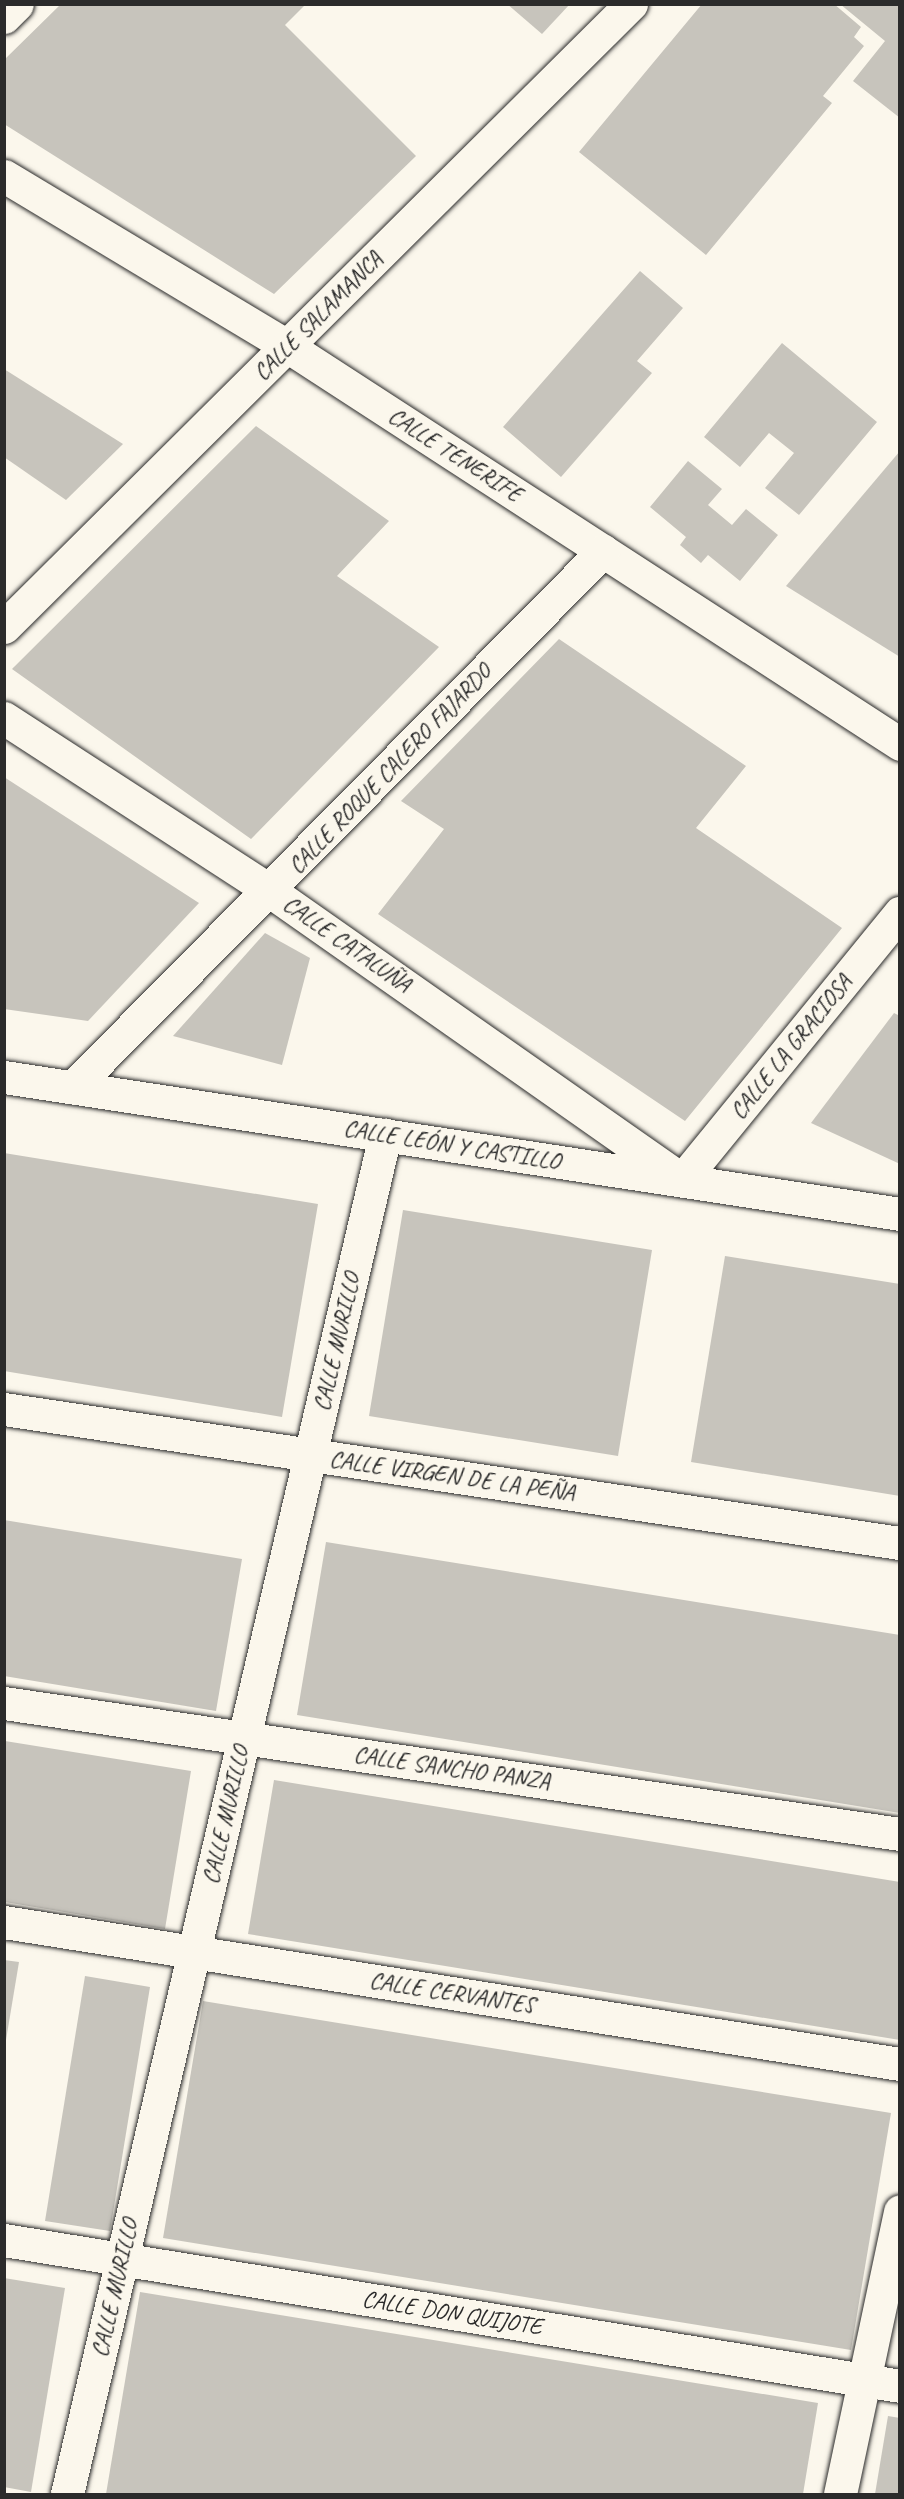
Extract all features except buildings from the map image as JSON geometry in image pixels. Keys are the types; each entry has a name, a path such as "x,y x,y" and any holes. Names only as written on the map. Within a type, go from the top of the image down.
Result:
{"street":[{"path":"4,17 17,4"},
{"name":"CALLE SALAMANCA","path":"4,627 631,4"},
{"name":"CALLE TENERIFE","path":"4,176 287,346 900,744"},
{"name":"CALLE ROQUE CALERO FAJARDO","path":"73,1087 270,891 603,551"},
{"name":"CALLE CATALUÑA","path":"4,718 270,891 682,1180"},
{"name":"CALLE LA GRACIOSA","path":"682,1180 900,914"},
{"name":"CALLE LEÓN Y CASTILLO","path":"4,1077 900,1214"},
{"name":"CALLE MURILLO","path":"67,2494 385,1136"},
{"name":"CALLE VIRGEN DE LA PEÑA","path":"4,1409 900,1543"},
{"name":"CALLE SANCHO PANZA","path":"4,1703 900,1834"},
{"name":"CALLE CERVANTES","path":"4,1922 900,2064"},
{"path":"840,2494 900,2211"},
{"name":"CALLE DON QUIJOTE","path":"4,2240 900,2386"}]}
